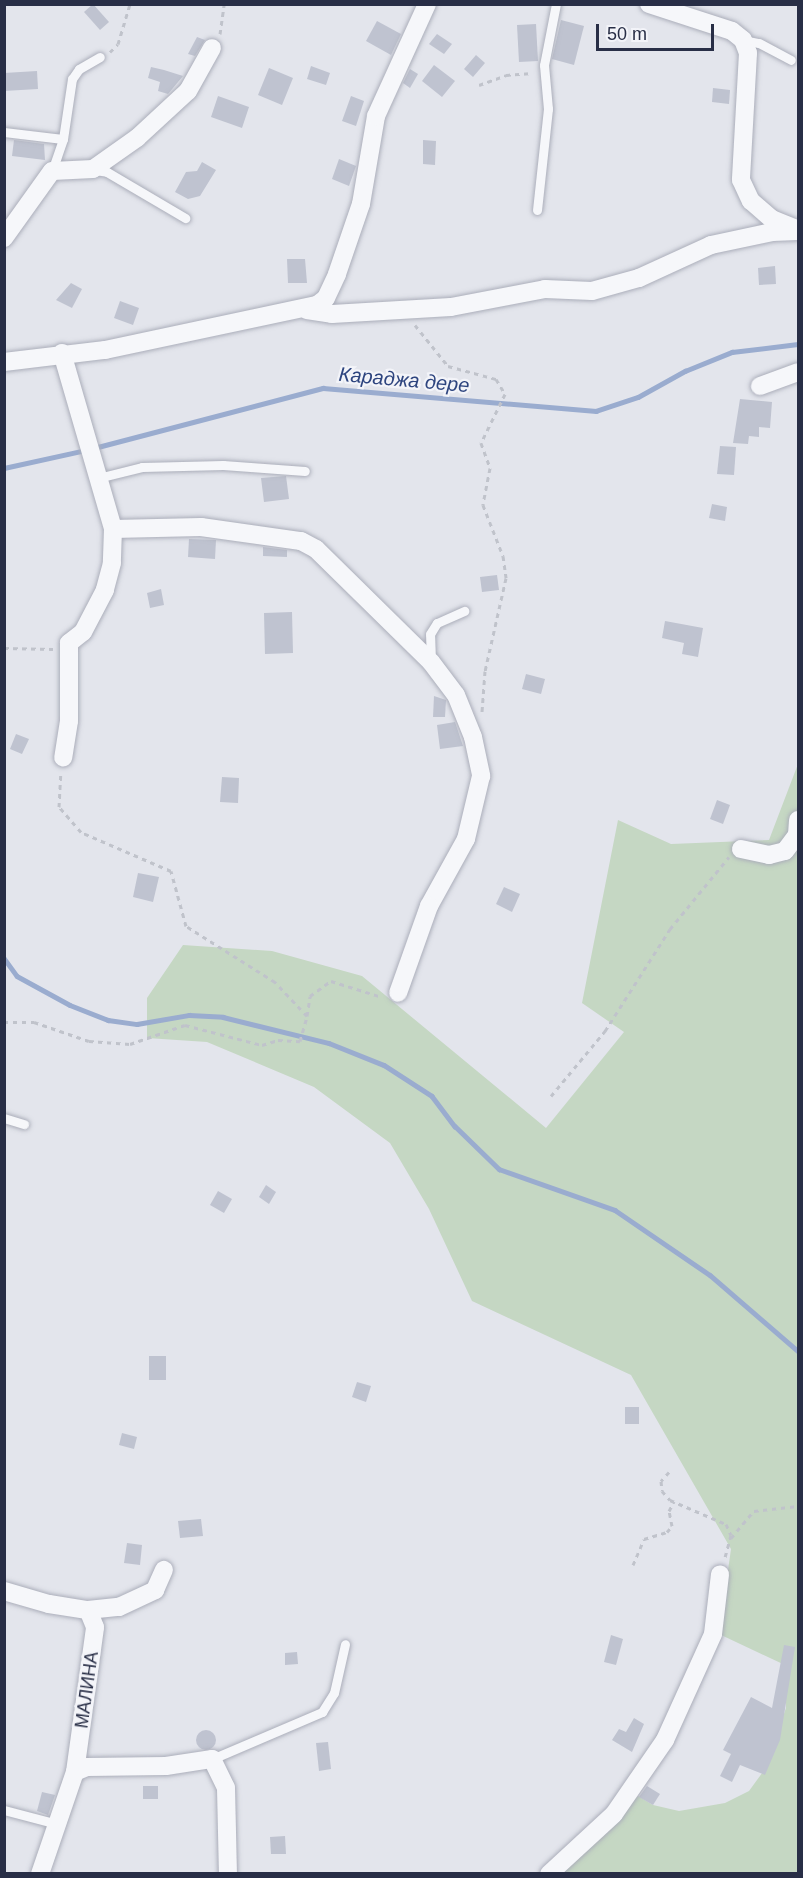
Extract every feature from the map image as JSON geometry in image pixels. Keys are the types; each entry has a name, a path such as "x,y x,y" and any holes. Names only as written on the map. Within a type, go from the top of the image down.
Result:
{"street":[{"path":"307,310 326,298 337,274 361,204 376,116 426,4"},
{"path":"650,4 732,31 743,40 748,53 741,180 751,201 772,219 798,231"},
{"path":"4,238 52,171 93,169 137,138 188,91 212,48"},
{"path":"4,362 62,353 105,350 307,310 332,314 451,307 545,289 592,291 639,278 711,245 772,232 798,231"},
{"path":"62,353 113,529 112,563 105,590 83,633 69,644 69,721 63,758"},
{"path":"760,386 798,372"},
{"path":"113,529 201,527 301,541 326,558 431,662 456,695 473,737 481,776 466,839 429,906 398,993"},
{"path":"741,849 769,855 785,851 797,835 798,820"},
{"path":"4,1591 49,1604 88,1610 136,1602 155,1590 164,1570"},
{"path":"549,1874 615,1814 665,1740 713,1634 720,1574"},
{"name":"МАЛИНА","path":"57,1824 75,1772 95,1627 88,1610"},
{"path":"75,1772 87,1767 166,1766 212,1759 226,1788 228,1874"},
{"path":"40,1874 57,1824"}],"lane":[{"path":"537,210 548,109 544,65 556,4"},
{"path":"743,40 759,43 791,60"},
{"path":"52,171 63,139 72,79 79,69 100,57"},
{"path":"4,132 63,139"},
{"path":"93,169 107,172 185,219"},
{"path":"98,478 142,466 223,465 305,471"},
{"path":"431,662 430,634 436,623 464,611"},
{"path":"4,1118 24,1124"},
{"path":"212,1759 322,1712 334,1693 345,1644"},
{"path":"4,1810 57,1824"}],"path":[{"path":"100,57 118,44 130,4"},
{"path":"212,48 224,26 224,4"},
{"path":"479,85 506,75 536,72 544,65"},
{"path":"407,309 422,338 448,366 496,379 505,394 481,443 490,468 483,505 503,556 506,578 485,671 482,715"},
{"path":"4,648 46,651 69,644"},
{"path":"63,758 59,807 81,832 171,871 186,926 275,982 307,1016"},
{"path":"551,1096 605,1030 670,928 726,859 741,849"},
{"path":"4,1022 34,1022 89,1041 130,1044 185,1025 262,1046 278,1040 300,1041 310,996 331,981 377,998 398,993"},
{"path":"669,1472 661,1481 662,1491 674,1501 726,1524 730,1539"},
{"path":"633,1565 644,1539 667,1532 672,1526 669,1511 674,1501"},
{"path":"720,1574 730,1539 754,1510 798,1506"}],"green space":[{"path":"798,764 798,1873 540,1873 638,1796 653,1805 679,1811 725,1803 749,1791 765,1769 786,1708 785,1665 719,1634 731,1549 631,1375 472,1301 429,1209 390,1143 314,1087 207,1042 147,1038 147,998 183,945 272,951 362,976 546,1128 624,1032 582,1003 618,820 671,844 769,840"}],"building":[{"path":"93,4 109,22 100,30 84,12"},
{"path":"561,20 584,26 574,65 552,59"},
{"path":"377,21 401,34 391,55 366,41"},
{"path":"536,24 538,61 519,62 517,25"},
{"path":"437,34 452,44 444,54 429,44"},
{"path":"197,37 205,40 195,56 188,54"},
{"path":"476,55 485,63 473,77 464,69"},
{"path":"434,65 455,81 442,97 422,81"},
{"path":"311,66 330,73 326,85 307,79"},
{"path":"151,67 183,76 168,94 158,91 160,82 148,78"},
{"path":"269,68 293,78 282,105 258,95"},
{"path":"410,69 418,74 410,88 403,83"},
{"path":"37,71 38,89 4,91 4,73"},
{"path":"713,88 730,90 729,104 712,102"},
{"path":"218,96 249,107 242,128 211,117"},
{"path":"351,96 364,101 356,126 342,121"},
{"path":"14,140 44,144 45,160 12,156"},
{"path":"423,140 436,141 435,165 423,164"},
{"path":"339,159 356,166 349,186 332,179"},
{"path":"202,162 216,170 200,196 188,199 175,192 186,172 197,171"},
{"path":"287,259 305,259 307,283 288,283"},
{"path":"775,266 776,284 759,285 758,268"},
{"path":"71,283 82,289 72,308 56,300"},
{"path":"120,301 139,308 133,325 114,318"},
{"path":"740,399 772,402 770,428 759,427 759,437 749,436 748,444 733,443"},
{"path":"720,446 736,447 734,475 717,474"},
{"path":"286,476 289,499 264,502 261,478"},
{"path":"712,504 727,507 725,521 709,518"},
{"path":"189,539 216,540 215,559 188,557"},
{"path":"263,547 287,550 287,557 263,556"},
{"path":"497,575 499,590 482,592 480,577"},
{"path":"161,589 164,605 150,608 147,593"},
{"path":"292,612 293,653 265,654 264,613"},
{"path":"665,621 703,628 698,657 682,654 684,643 662,638"},
{"path":"526,674 545,679 541,694 522,689"},
{"path":"434,696 446,700 445,717 433,717"},
{"path":"455,722 463,746 440,749 437,725"},
{"path":"16,734 29,739 22,754 10,749"},
{"path":"222,777 239,778 238,803 220,802"},
{"path":"717,800 730,805 723,824 710,819"},
{"path":"138,873 159,877 153,902 133,897"},
{"path":"504,887 520,894 512,912 496,904"},
{"path":"266,1185 276,1192 269,1204 259,1197"},
{"path":"218,1191 232,1199 224,1213 210,1205"},
{"path":"149,1356 166,1356 166,1380 149,1380"},
{"path":"357,1382 371,1386 366,1402 352,1397"},
{"path":"625,1407 639,1407 639,1424 625,1424"},
{"path":"122,1433 137,1437 134,1449 119,1445"},
{"path":"201,1519 203,1536 180,1538 178,1521"},
{"path":"127,1543 142,1545 140,1565 124,1563"},
{"path":"611,1635 623,1639 616,1665 604,1662"},
{"path":"784,1645 795,1647 780,1740 765,1775 740,1765 732,1782 720,1776 731,1754 723,1750 751,1697 772,1708"},
{"path":"297,1652 298,1664 285,1665 285,1653"},
{"path":"634,1718 644,1724 632,1752 612,1740 619,1729 626,1732"},
{"path":"206,1730 213,1733 216,1740 213,1747 206,1750 199,1747 196,1740 199,1733"},
{"path":"328,1742 331,1769 319,1771 316,1743"},
{"path":"143,1786 158,1786 158,1799 143,1799"},
{"path":"647,1786 660,1794 653,1805 639,1797"},
{"path":"42,1792 55,1795 48,1815 37,1811"},
{"path":"285,1836 286,1854 271,1854 270,1837"}],"waterway":[{"name":"Караджа дере","path":"94,448 323,388 596,411 638,397 685,371 732,352 798,344"},
{"name":"Караджа дере","path":"4,468 86,450"},
{"path":"4,958 17,976 70,1005 108,1020 137,1024 189,1015 223,1017 329,1043 384,1065 432,1096 455,1126 499,1169 615,1210 710,1275 798,1351"}]}
